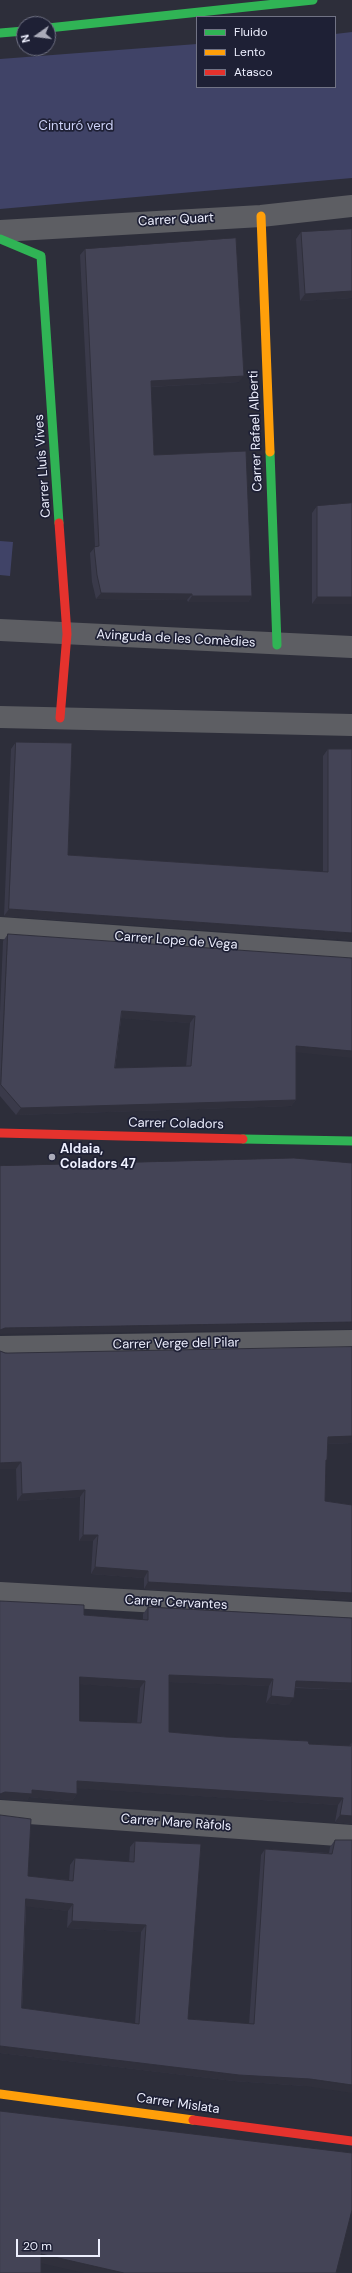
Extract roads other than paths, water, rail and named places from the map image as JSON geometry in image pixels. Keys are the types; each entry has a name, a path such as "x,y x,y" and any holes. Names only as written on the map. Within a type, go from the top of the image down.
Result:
{"street":[{"path":"56,27 313,0"},
{"path":"0,33 16,32"},
{"name":"Carrer Quart","path":"0,231 262,216 352,206"},
{"name":"Carrer Rafael Alberti","path":"262,216 277,645"},
{"name":"Carrer Lluís Vives","path":"0,239 41,256 68,634 60,718"},
{"name":"Avinguda de les Comèdies","path":"0,630 277,645 352,647"},
{"path":"0,717 352,725"},
{"name":"Carrer Lope de Vega","path":"0,928 352,953"},
{"name":"Carrer Coladors","path":"0,1133 352,1141"},
{"name":"Carrer Verge del Pilar","path":"0,1346 352,1341"},
{"name":"Carrer Cervantes","path":"0,1593 352,1613"},
{"name":"Carrer Mare Ràfols","path":"0,1811 352,1836"},
{"name":"Carrer Mislata","path":"0,2094 352,2141"}],"place":[{"name":"Aldaia, Coladors 47","path":"52,1157"}],"park label":[{"name":"Cinturó verd","path":"76,127"}]}
